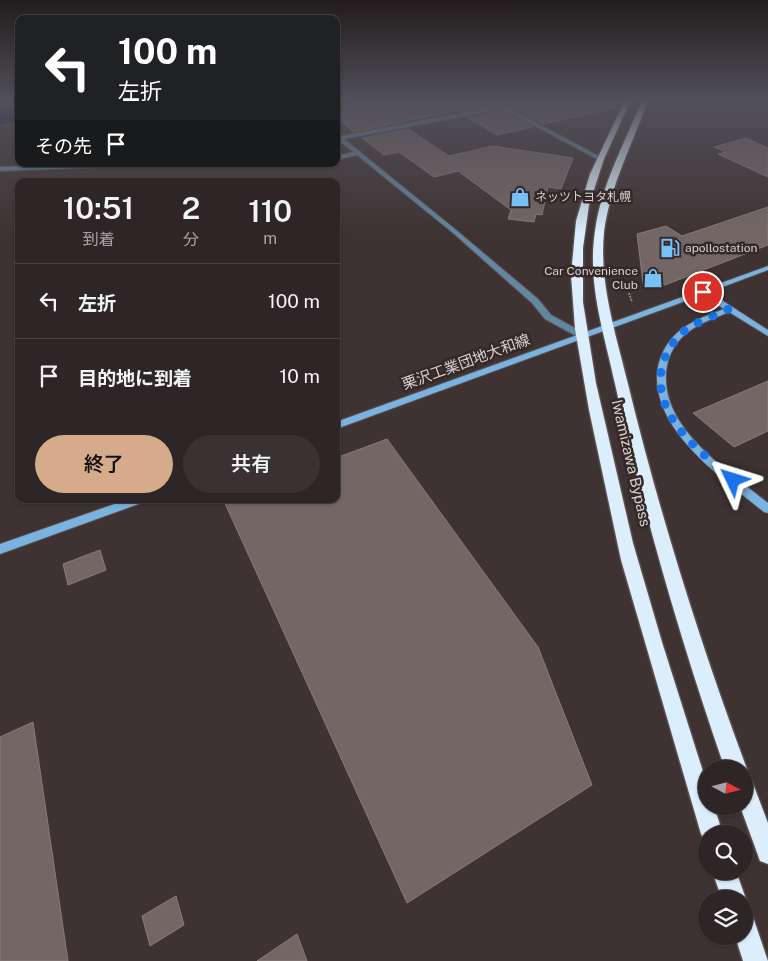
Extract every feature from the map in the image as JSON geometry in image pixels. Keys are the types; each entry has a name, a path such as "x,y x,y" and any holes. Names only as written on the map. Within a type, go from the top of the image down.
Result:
{"highway":[{"name":"Iwamizawa Bypass","path":"607,145 587,194 580,222 578,289 581,335 598,420 634,576 709,825"},
{"name":"Iwamizawa Bypass","path":"627,145 602,210 598,251 604,315 648,499 673,586 708,694 733,760"},
{"path":"753,813 768,853"},
{"path":"751,945 756,961"}],"street":[{"path":"348,145 454,231 535,301 548,317 581,335"},
{"path":"575,145 601,159"},
{"path":"340,157 359,153"},
{"path":"0,169 54,167"},
{"name":"栗沢工業団地大和線","path":"340,425 768,268"},
{"path":"703,292 768,334"},
{"path":"729,309 692,327 678,337 664,361 660,389 664,401 680,430 694,446 768,509"},
{"path":"0,549 129,503"}],"building":[{"path":"371,145 432,145 449,156 493,146 573,158 561,189 548,187 542,215 536,214 534,222 508,219 511,210 458,171 434,177 399,152 384,155"},
{"path":"722,145 761,145 768,148 768,177 718,154 726,152 714,147"},
{"path":"768,207 768,245 665,285 643,283 637,234 666,226 682,236"},
{"path":"768,381 768,431 734,447 693,413"},
{"path":"387,439 538,647 592,785 407,903 225,503 340,503 340,457"},
{"path":"100,550 106,570 68,585 63,564"},
{"path":"33,722 68,961 0,961 0,737"},
{"path":"176,896 184,925 150,946 142,916"},
{"path":"297,934 307,961 257,961"}],"place":[{"name":"ネッツトヨタ札幌","path":"520,197"},
{"name":"apollostation","path":"670,248"},
{"name":"Car Convenience Club","path":"653,278"}],"route":[{"path":"703,292 729,309 686,330 678,337 664,361 661,371 660,389 671,416 680,430 694,446 733,480"}]}
